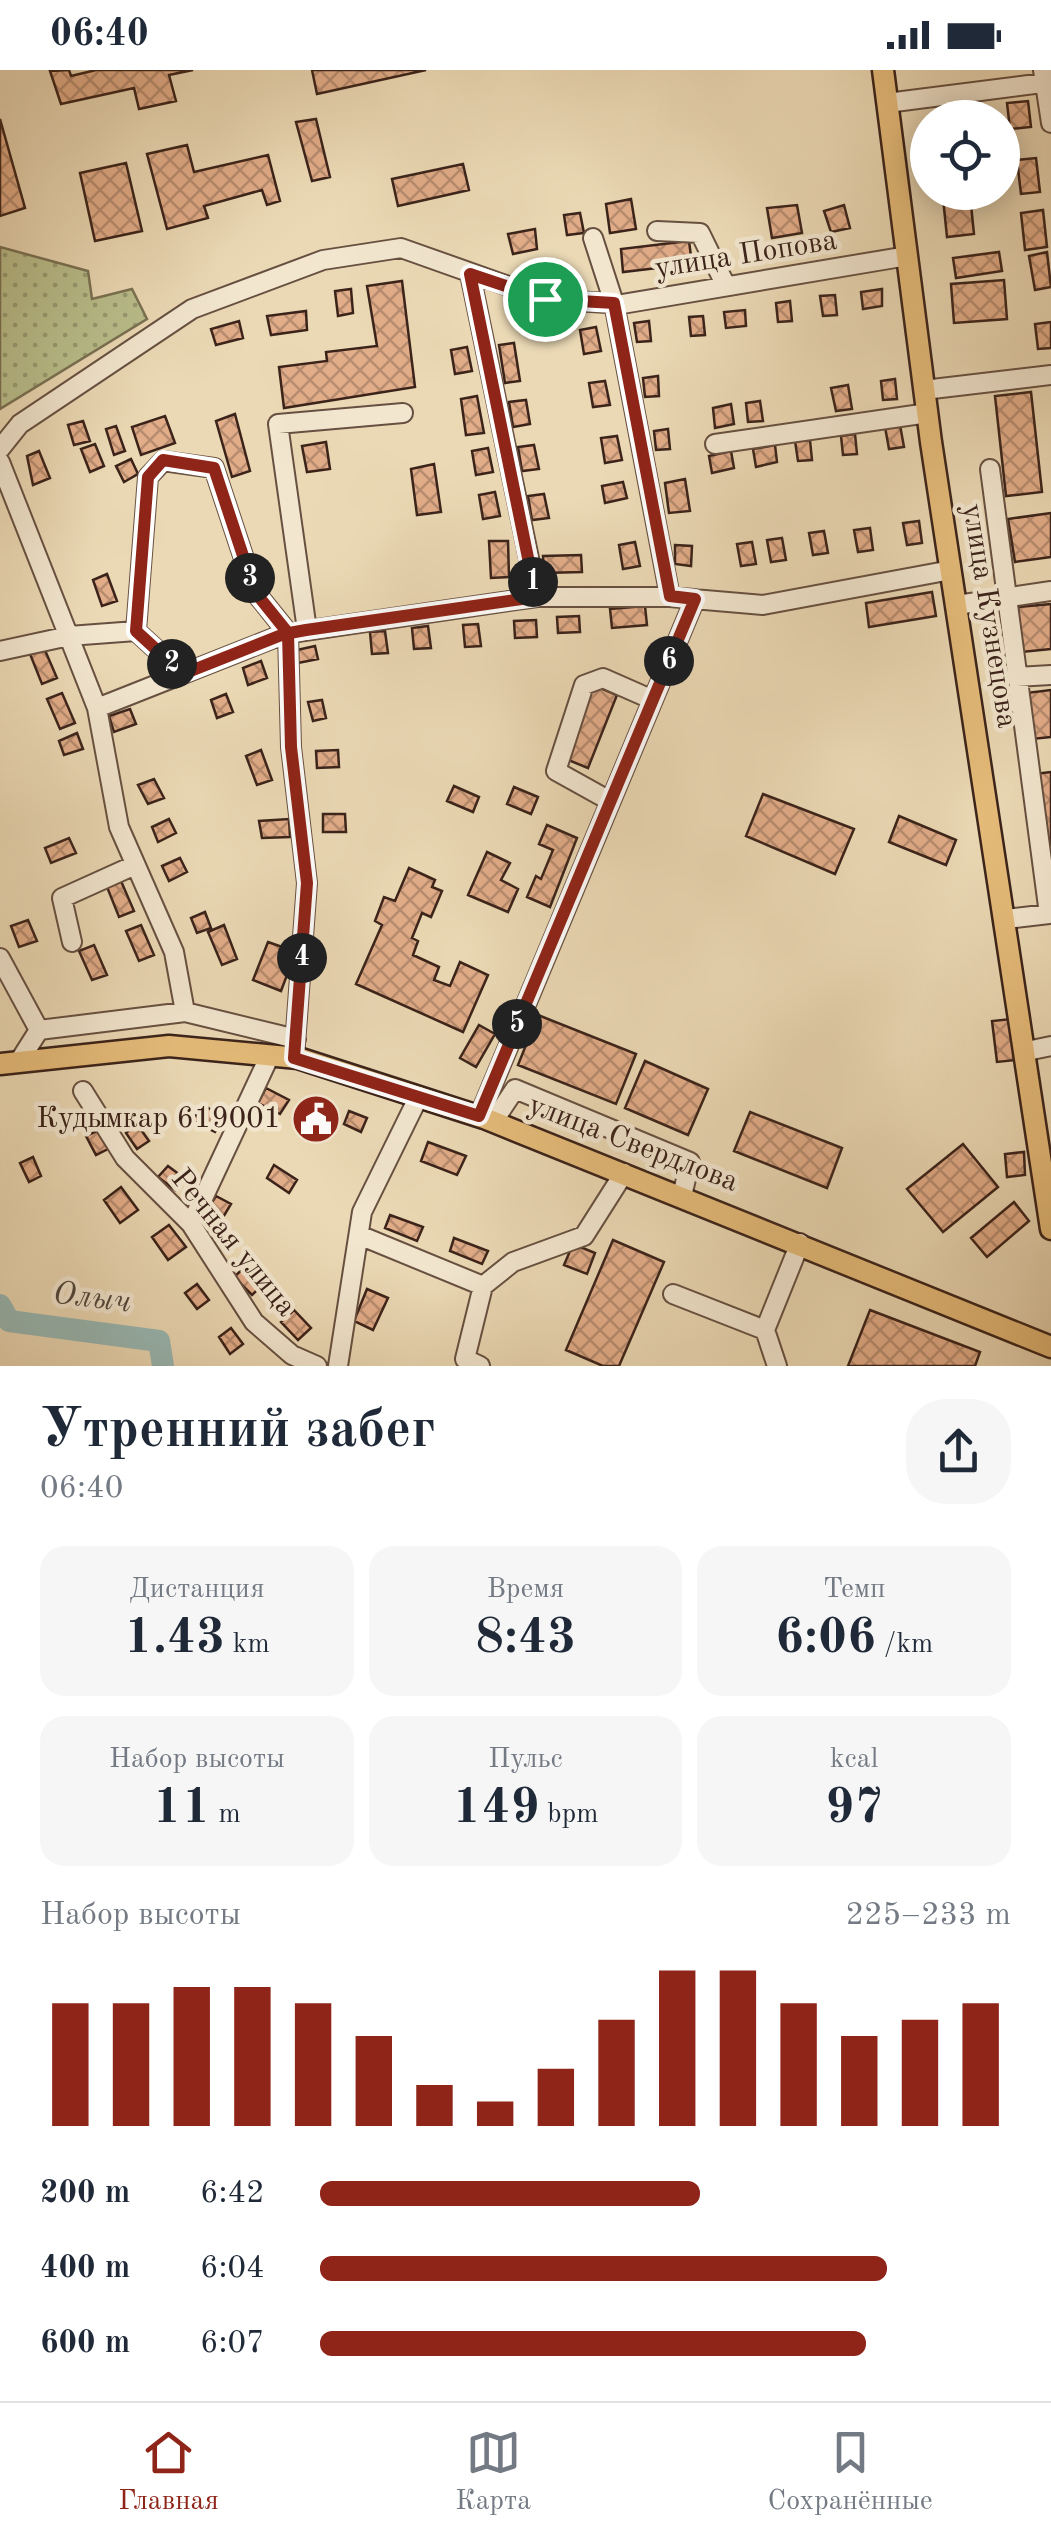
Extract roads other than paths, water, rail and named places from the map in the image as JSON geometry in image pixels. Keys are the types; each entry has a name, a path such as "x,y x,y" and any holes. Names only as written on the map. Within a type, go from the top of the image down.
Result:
{"main road":[{"name":"улица Кузнецова","path":"882,70 924,390 1051,1229"},
{"name":"улица Свердлова","path":"10,1062 169,1046 270,1055 295,1048 624,1173 1051,1347"}],"street":[{"path":"887,103 1046,79 1051,124"},
{"path":"656,231 700,233 726,286"},
{"path":"593,238 614,303 670,596"},
{"name":"улица Попова","path":"0,449 20,424 192,309 323,260 401,248 545,299 614,303 907,256"},
{"path":"470,274 536,597"},
{"path":"924,390 1051,374"},
{"path":"10,1062 40,1030 186,1012 295,1048 307,883 291,747 297,632 278,424 403,413"},
{"path":"715,444 928,413"},
{"path":"136,631 148,477 163,460 214,468 255,592 297,632"},
{"path":"0,462 97,708 119,827 174,952 186,1012"},
{"path":"990,469 1004,598 1049,914 1006,919"},
{"path":"97,708 297,632 536,597 670,596 763,606 951,570"},
{"path":"957,605 1051,591"},
{"path":"486,1119 610,801 695,599"},
{"path":"0,651 68,636 136,631 183,674"},
{"path":"1016,677 1051,675"},
{"path":"610,801 556,771 584,685 603,678 653,700"},
{"path":"72,942 62,898 134,865"},
{"path":"0,958 40,1030"},
{"path":"1027,1051 1051,1046"},
{"path":"191,1224 270,1055"},
{"path":"486,1119 516,1089 690,1162 682,1196"},
{"name":"Речная улица","path":"83,1091 125,1158 191,1224 254,1322 292,1355 318,1366"},
{"path":"338,1366 362,1212 419,1096"},
{"path":"480,1366 465,1360 483,1286 514,1262 584,1236 624,1173"},
{"path":"359,1235 483,1286"},
{"path":"776,1366 764,1330 800,1243"},
{"path":"673,1294 764,1330"}],"waterway":[{"name":"Олыч","path":"0,1305 9,1321 159,1341 163,1366"}],"place":[{"name":"Кудымкар 619001","path":"316,1119"}]}
